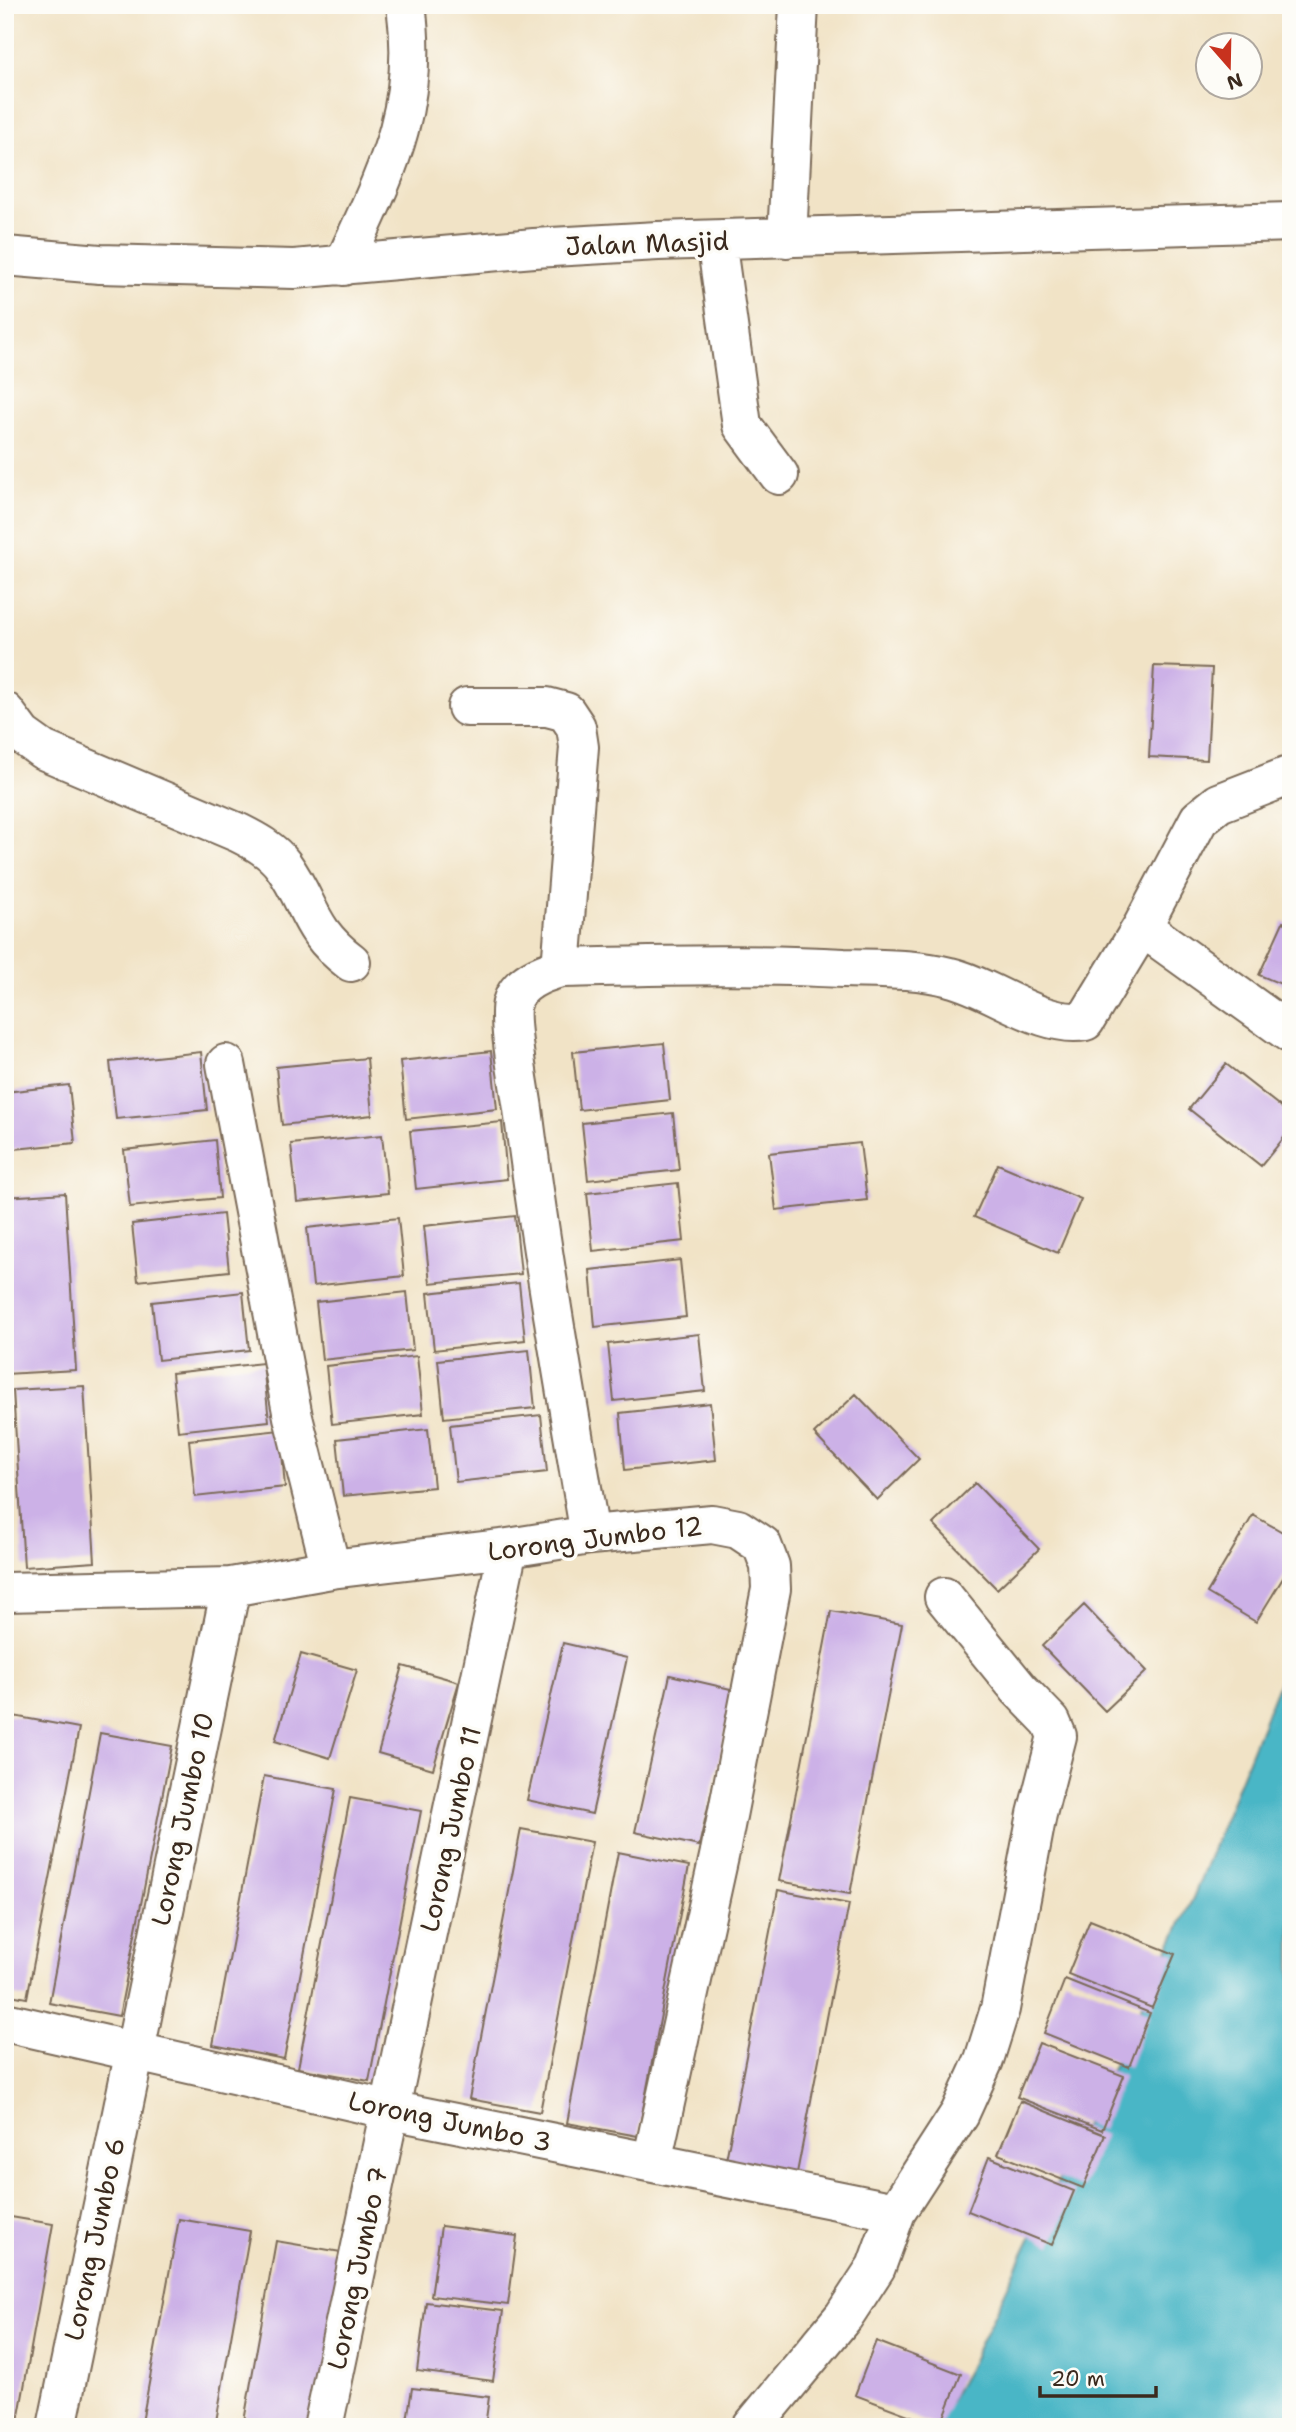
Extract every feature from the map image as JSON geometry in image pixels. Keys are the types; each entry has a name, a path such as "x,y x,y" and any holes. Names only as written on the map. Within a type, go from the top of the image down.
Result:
{"street":[{"path":"343,266 395,145 407,103 411,70 406,5"},
{"path":"787,238 799,5"},
{"name":"Jalan Masjid","path":"5,256 233,270 343,266 534,248 1291,222"},
{"path":"716,240 742,425 779,475"},
{"path":"467,707 548,707 566,712 576,727 579,747 561,968"},
{"path":"5,712 22,735 43,750 239,833 266,848 282,863 310,918 328,944 351,962"},
{"path":"590,1535 537,1221 512,1003 524,985 540,973 561,968 789,965 929,972 985,989 1038,1014 1069,1024 1085,1021 1096,1008 1142,927 1199,819 1219,803 1291,775"},
{"path":"1247,791 1291,808"},
{"path":"1142,927 1291,1034"},
{"path":"226,1064 293,1417 331,1569"},
{"name":"Lorong Jumbo 12","path":"5,1592 231,1587 331,1569 508,1548 590,1535 712,1524 738,1529 762,1545 770,1566 771,1589 723,1839 652,2162"},
{"name":"Lorong Jumbo 11","path":"391,2110 508,1548"},
{"name":"Lorong Jumbo 10","path":"133,2051 231,1587"},
{"path":"752,2427 844,2316 876,2267 896,2212 960,2113 984,2060 1000,2009 1037,1814 1057,1736 1051,1722 1019,1689 944,1597"},
{"name":"Lorong Jumbo 3","path":"5,2022 391,2110 896,2212"},
{"name":"Lorong Jumbo 6","path":"57,2427 133,2051"},
{"name":"Lorong Jumbo 7","path":"323,2427 391,2110"}],"water":[{"path":"1291,1652 1291,2427 935,2427 968,2369 1193,1898"}],"building":[{"path":"1154,666 1212,668 1207,760 1149,757"},
{"path":"1283,922 1291,925 1291,988 1259,975"},
{"path":"664,1043 670,1100 579,1110 573,1052"},
{"path":"491,1051 497,1109 406,1119 400,1061"},
{"path":"201,1052 207,1110 116,1119 110,1062"},
{"path":"367,1058 372,1115 282,1125 276,1067"},
{"path":"1226,1064 1291,1115 1291,1129 1261,1166 1189,1109"},
{"path":"69,1085 75,1143 5,1150 5,1092"},
{"path":"673,1113 679,1170 588,1180 582,1123"},
{"path":"502,1122 507,1179 416,1189 410,1131"},
{"path":"382,1135 388,1193 297,1202 291,1144"},
{"path":"215,1140 220,1198 130,1207 124,1150"},
{"path":"860,1143 867,1200 776,1210 769,1153"},
{"path":"998,1164 1081,1199 1058,1253 974,1217"},
{"path":"678,1183 684,1241 593,1251 587,1193"},
{"path":"65,1193 76,1370 5,1374 5,1197"},
{"path":"223,1214 229,1271 138,1281 132,1224"},
{"path":"515,1216 521,1274 430,1283 424,1226"},
{"path":"398,1218 404,1276 313,1286 307,1228"},
{"path":"680,1260 686,1317 595,1327 590,1270"},
{"path":"519,1283 525,1340 434,1350 428,1293"},
{"path":"243,1292 249,1350 158,1360 152,1302"},
{"path":"407,1292 413,1350 322,1360 316,1302"},
{"path":"699,1334 705,1391 614,1401 608,1344"},
{"path":"529,1350 535,1408 444,1418 438,1360"},
{"path":"417,1356 423,1414 332,1424 326,1366"},
{"path":"263,1363 269,1421 178,1431 172,1373"},
{"path":"84,1386 95,1562 24,1567 13,1390"},
{"path":"856,1394 919,1459 877,1500 814,1434"},
{"path":"710,1403 716,1460 625,1470 620,1413"},
{"path":"541,1415 547,1472 456,1482 450,1425"},
{"path":"428,1429 434,1487 343,1496 337,1439"},
{"path":"280,1430 285,1487 195,1497 189,1440"},
{"path":"975,1483 1039,1549 997,1589 933,1524"},
{"path":"1253,1515 1291,1537 1291,1565 1256,1622 1207,1593"},
{"path":"1084,1605 1147,1671 1105,1711 1042,1646"},
{"path":"831,1611 902,1624 850,1894 779,1881"},
{"path":"563,1643 627,1658 592,1814 527,1800"},
{"path":"301,1654 357,1670 330,1758 275,1741"},
{"path":"403,1666 459,1682 433,1769 378,1753"},
{"path":"670,1675 735,1690 699,1846 635,1832"},
{"path":"8,1715 79,1728 27,1998 5,1994"},
{"path":"100,1733 172,1746 119,2016 49,2003"},
{"path":"264,1776 336,1789 284,2059 213,2045"},
{"path":"350,1798 421,1811 369,2081 298,2068"},
{"path":"521,1829 592,1842 540,2112 469,2099"},
{"path":"618,1852 689,1866 638,2136 567,2123"},
{"path":"778,1890 849,1904 797,2173 726,2160"},
{"path":"1090,1920 1175,1954 1152,2008 1068,1974"},
{"path":"1065,1979 1150,2013 1129,2067 1044,2033"},
{"path":"1039,2043 1124,2076 1102,2130 1017,2097"},
{"path":"1020,2101 1105,2135 1083,2188 998,2154"},
{"path":"989,2157 1074,2191 1052,2245 968,2211"},
{"path":"5,2216 53,2224 17,2427 5,2427"},
{"path":"179,2219 250,2231 215,2427 141,2427"},
{"path":"441,2226 517,2236 508,2305 431,2296"},
{"path":"276,2241 347,2253 316,2427 243,2427"},
{"path":"426,2302 503,2311 493,2381 417,2371"},
{"path":"876,2341 961,2374 940,2427 855,2395"},
{"path":"412,2388 489,2397 485,2427 406,2427"}]}
